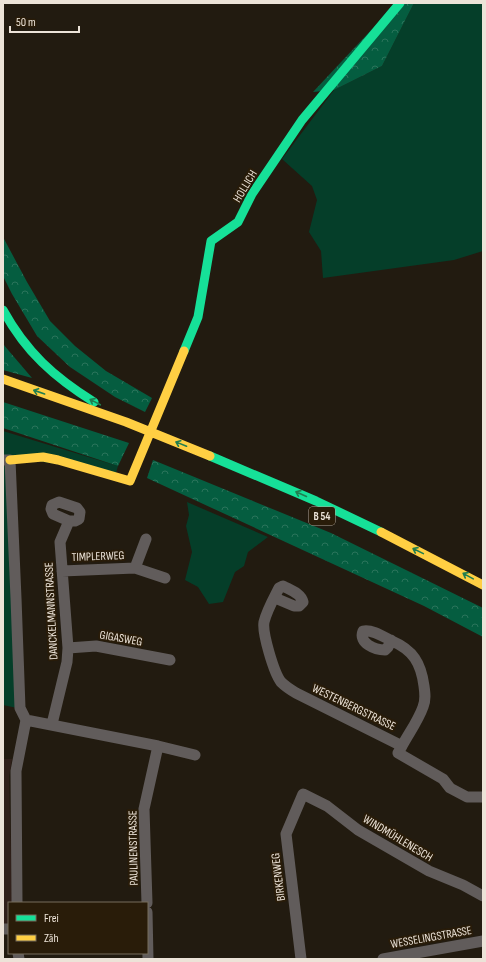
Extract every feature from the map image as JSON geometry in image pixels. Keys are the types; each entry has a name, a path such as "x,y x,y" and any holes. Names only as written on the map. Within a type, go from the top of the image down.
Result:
{"main road":[{"name":"HOLLICH","path":"6,460 43,457 130,481 163,405 198,317 211,241 238,222 252,194 302,120 400,3"},
{"path":"3,310 19,338 36,359 72,389 128,418 141,428"},
{"name":"B 54","path":"3,380 141,428 246,470 331,508 453,568 483,585"},
{"path":"3,389 124,430 194,460"},
{"path":"426,566 483,593"}],"street":[{"path":"6,460 16,590 20,708 26,720 16,771 17,902"},
{"name":"DANCKELMANNSTRASSE","path":"52,724 67,662 68,648 60,542 69,521"},
{"name":"TIMPLERWEG","path":"135,568 146,539"},
{"name":"TIMPLERWEG","path":"62,570 135,568 165,578"},
{"name":"WESTENBERGSTRASSE","path":"275,598 267,614 264,628 269,652 280,681 296,693 402,746 398,753 443,779 450,788 467,797 483,797"},
{"path":"391,640 407,648 415,658 420,667 424,682 425,698 423,707 402,746"},
{"name":"GIGASWEG","path":"68,648 96,646 170,660"},
{"path":"26,720 52,724 195,755"},
{"name":"PAULINENSTRASSE","path":"147,902 144,809 158,746"},
{"name":"WINDMÜHLENESCH","path":"304,794 327,806 358,830 429,871 463,885 483,896"},
{"name":"BIRKENWEG","path":"301,959 286,834 304,794"},
{"name":"WESSELINGSTRASSE","path":"383,959 483,941"}],"shaded area":[{"path":"3,759 12,759 9,776 12,902 8,902 8,924 3,924"}],"green space":[{"path":"394,3 414,3 382,66 334,90 313,92 373,28"},
{"path":"414,3 483,3 483,251 454,260 323,278 321,251 309,232 317,200 312,186 282,159 334,90 382,66"},
{"path":"3,237 50,321 75,346 106,371 152,398 145,412 115,397 70,367 37,336 3,276"},
{"path":"3,344 32,378 3,370"},
{"path":"3,402 129,443 118,466 3,428"},
{"path":"3,431 118,466 116,473 3,456"},
{"path":"153,460 331,533 483,608 483,637 424,606 147,478"},
{"path":"3,466 7,466 17,708 3,705"},
{"path":"187,502 268,537 248,552 244,566 235,572 223,602 209,604 198,587 185,580 192,552 186,526 189,515"}],"traffic: fast":[{"path":"184,351 198,317 211,241 238,222 252,194 302,120 400,3"},
{"path":"3,310 21,339 31,351 66,383 94,402"},
{"path":"210,456 316,501 381,532"}],"traffic: slow":[{"path":"10,460 43,457 130,481 184,351"},
{"path":"3,379 126,422 210,456"},
{"path":"381,532 483,585"}]}
